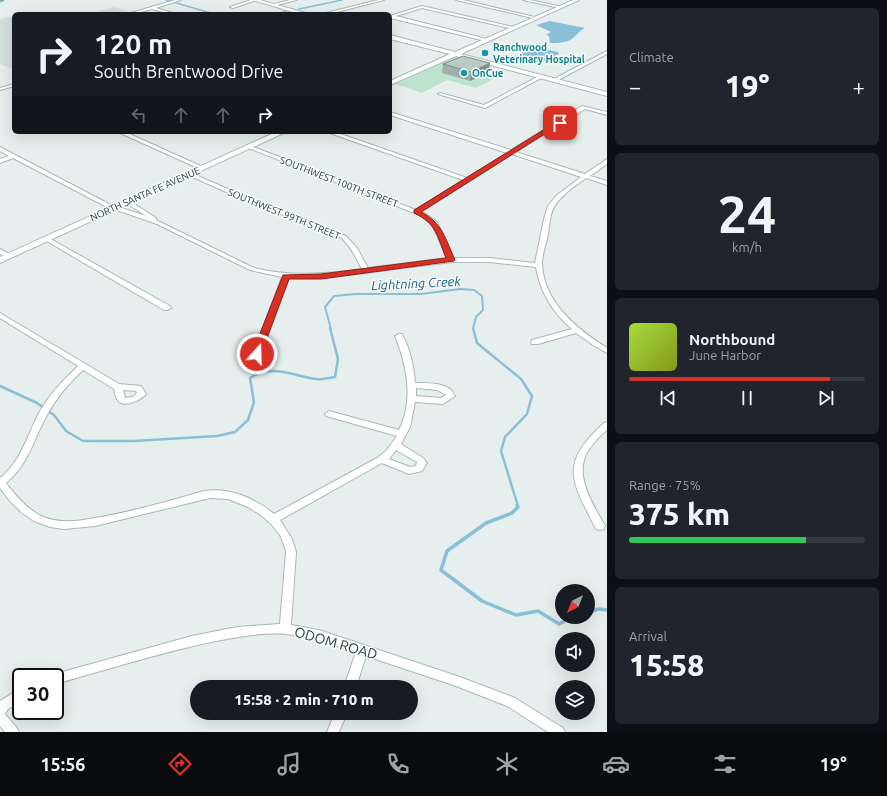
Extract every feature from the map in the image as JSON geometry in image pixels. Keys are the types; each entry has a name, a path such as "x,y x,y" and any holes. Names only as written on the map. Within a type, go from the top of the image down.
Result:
{"main road":[{"path":"255,0 298,12"},
{"path":"392,82 577,0"},
{"path":"392,38 607,94"},
{"name":"NORTH SANTA FE AVENUE","path":"4,258 275,134"}],"street":[{"path":"136,12 178,0"},
{"path":"232,7 255,0"},
{"path":"272,5 295,0"},
{"path":"332,12 382,0"},
{"path":"458,0 537,18"},
{"path":"525,0 560,7"},
{"path":"153,7 168,12"},
{"path":"392,17 422,7 513,28"},
{"path":"392,17 486,40"},
{"path":"554,80 607,52"},
{"path":"440,94 485,107 541,77"},
{"path":"0,89 12,86"},
{"path":"416,212 584,108 607,114"},
{"path":"392,114 607,183"},
{"path":"126,134 202,168"},
{"path":"336,134 467,180"},
{"name":"SOUTHWEST 100TH STREET","path":"249,147 429,218 435,224 451,260"},
{"path":"0,149 107,205 160,223"},
{"path":"0,161 13,156"},
{"path":"607,161 561,195 550,207 540,251 539,265 541,281 548,296 560,312 577,330 607,351"},
{"name":"SOUTHWEST 99TH STREET","path":"188,174 244,198 344,237 354,248 366,270"},
{"path":"128,202 160,223 252,269 266,274 286,277 316,277 451,260 490,260 539,265"},
{"path":"47,239 167,308"},
{"path":"0,251 4,258"},
{"path":"257,354 286,277"},
{"path":"0,315 117,387"},
{"path":"535,342 577,330"},
{"path":"273,519 381,459 395,445 406,423 412,399 412,385 408,355 400,336"},
{"path":"83,366 51,403 38,424 25,456 14,471 0,483 26,511 46,523 56,525 74,526 93,523 193,497 214,494 223,494 239,499 256,507 273,519 285,534 291,552 285,629"},
{"path":"412,385 443,388 450,393 451,396 443,401 412,399"},
{"path":"329,414 401,434"},
{"path":"600,526 583,495 578,473 579,461 585,446 607,425"},
{"path":"381,459 409,472 419,469 422,463 420,460 395,445"},
{"name":"ODOM ROAD","path":"64,677 192,641 237,632 285,629 319,635 363,648 500,697 538,718 559,732"},
{"path":"352,680 363,648"},
{"path":"0,711 4,705 12,700"},
{"path":"0,717 13,732"},
{"path":"333,732 338,720"}],"shaded area":[{"path":"114,7 129,12 96,12"},
{"path":"12,16 12,69 0,64 0,19"}],"green space":[{"path":"454,58 460,58 465,71 493,79 476,88 447,80 422,93 396,84"}],"water":[{"path":"550,21 585,28 568,41 550,43 549,36 546,35 551,32 536,25"},
{"path":"527,47 536,47 558,52 559,54 540,62 531,62 521,56 522,50"}],"building":[{"path":"463,56 490,63 471,72 443,64"}],"waterway":[{"path":"166,0 207,12"},
{"path":"299,9 342,0"},
{"path":"283,12 287,11"},
{"name":"Lightning Creek","path":"331,329 325,307 334,296 355,294 421,294 460,289 474,290 482,296 483,310 476,317 473,328"},
{"name":"Lightning Creek","path":"0,386 37,403 54,415 66,431 83,441 134,441 217,436 235,432 248,420 254,402 250,378 267,371 283,372 316,379 335,377 338,359 330,328"},
{"name":"Lightning Creek","path":"473,328 477,343 521,379 532,396 527,414 505,437 501,451 518,506"},
{"name":"Lightning Creek","path":"517,505 518,507 512,513 486,523 447,551 441,570 482,601 516,615 538,611 555,622"},
{"name":"Lightning Creek","path":"595,610 607,610"}],"place":[{"name":"Ranchwood Veterinary Hospital","path":"485,53"},
{"name":"OnCue","path":"464,73"}],"route":[{"path":"257,354 286,277 303,278 440,260 451,260 435,224 429,218 416,212 560,123"}]}
